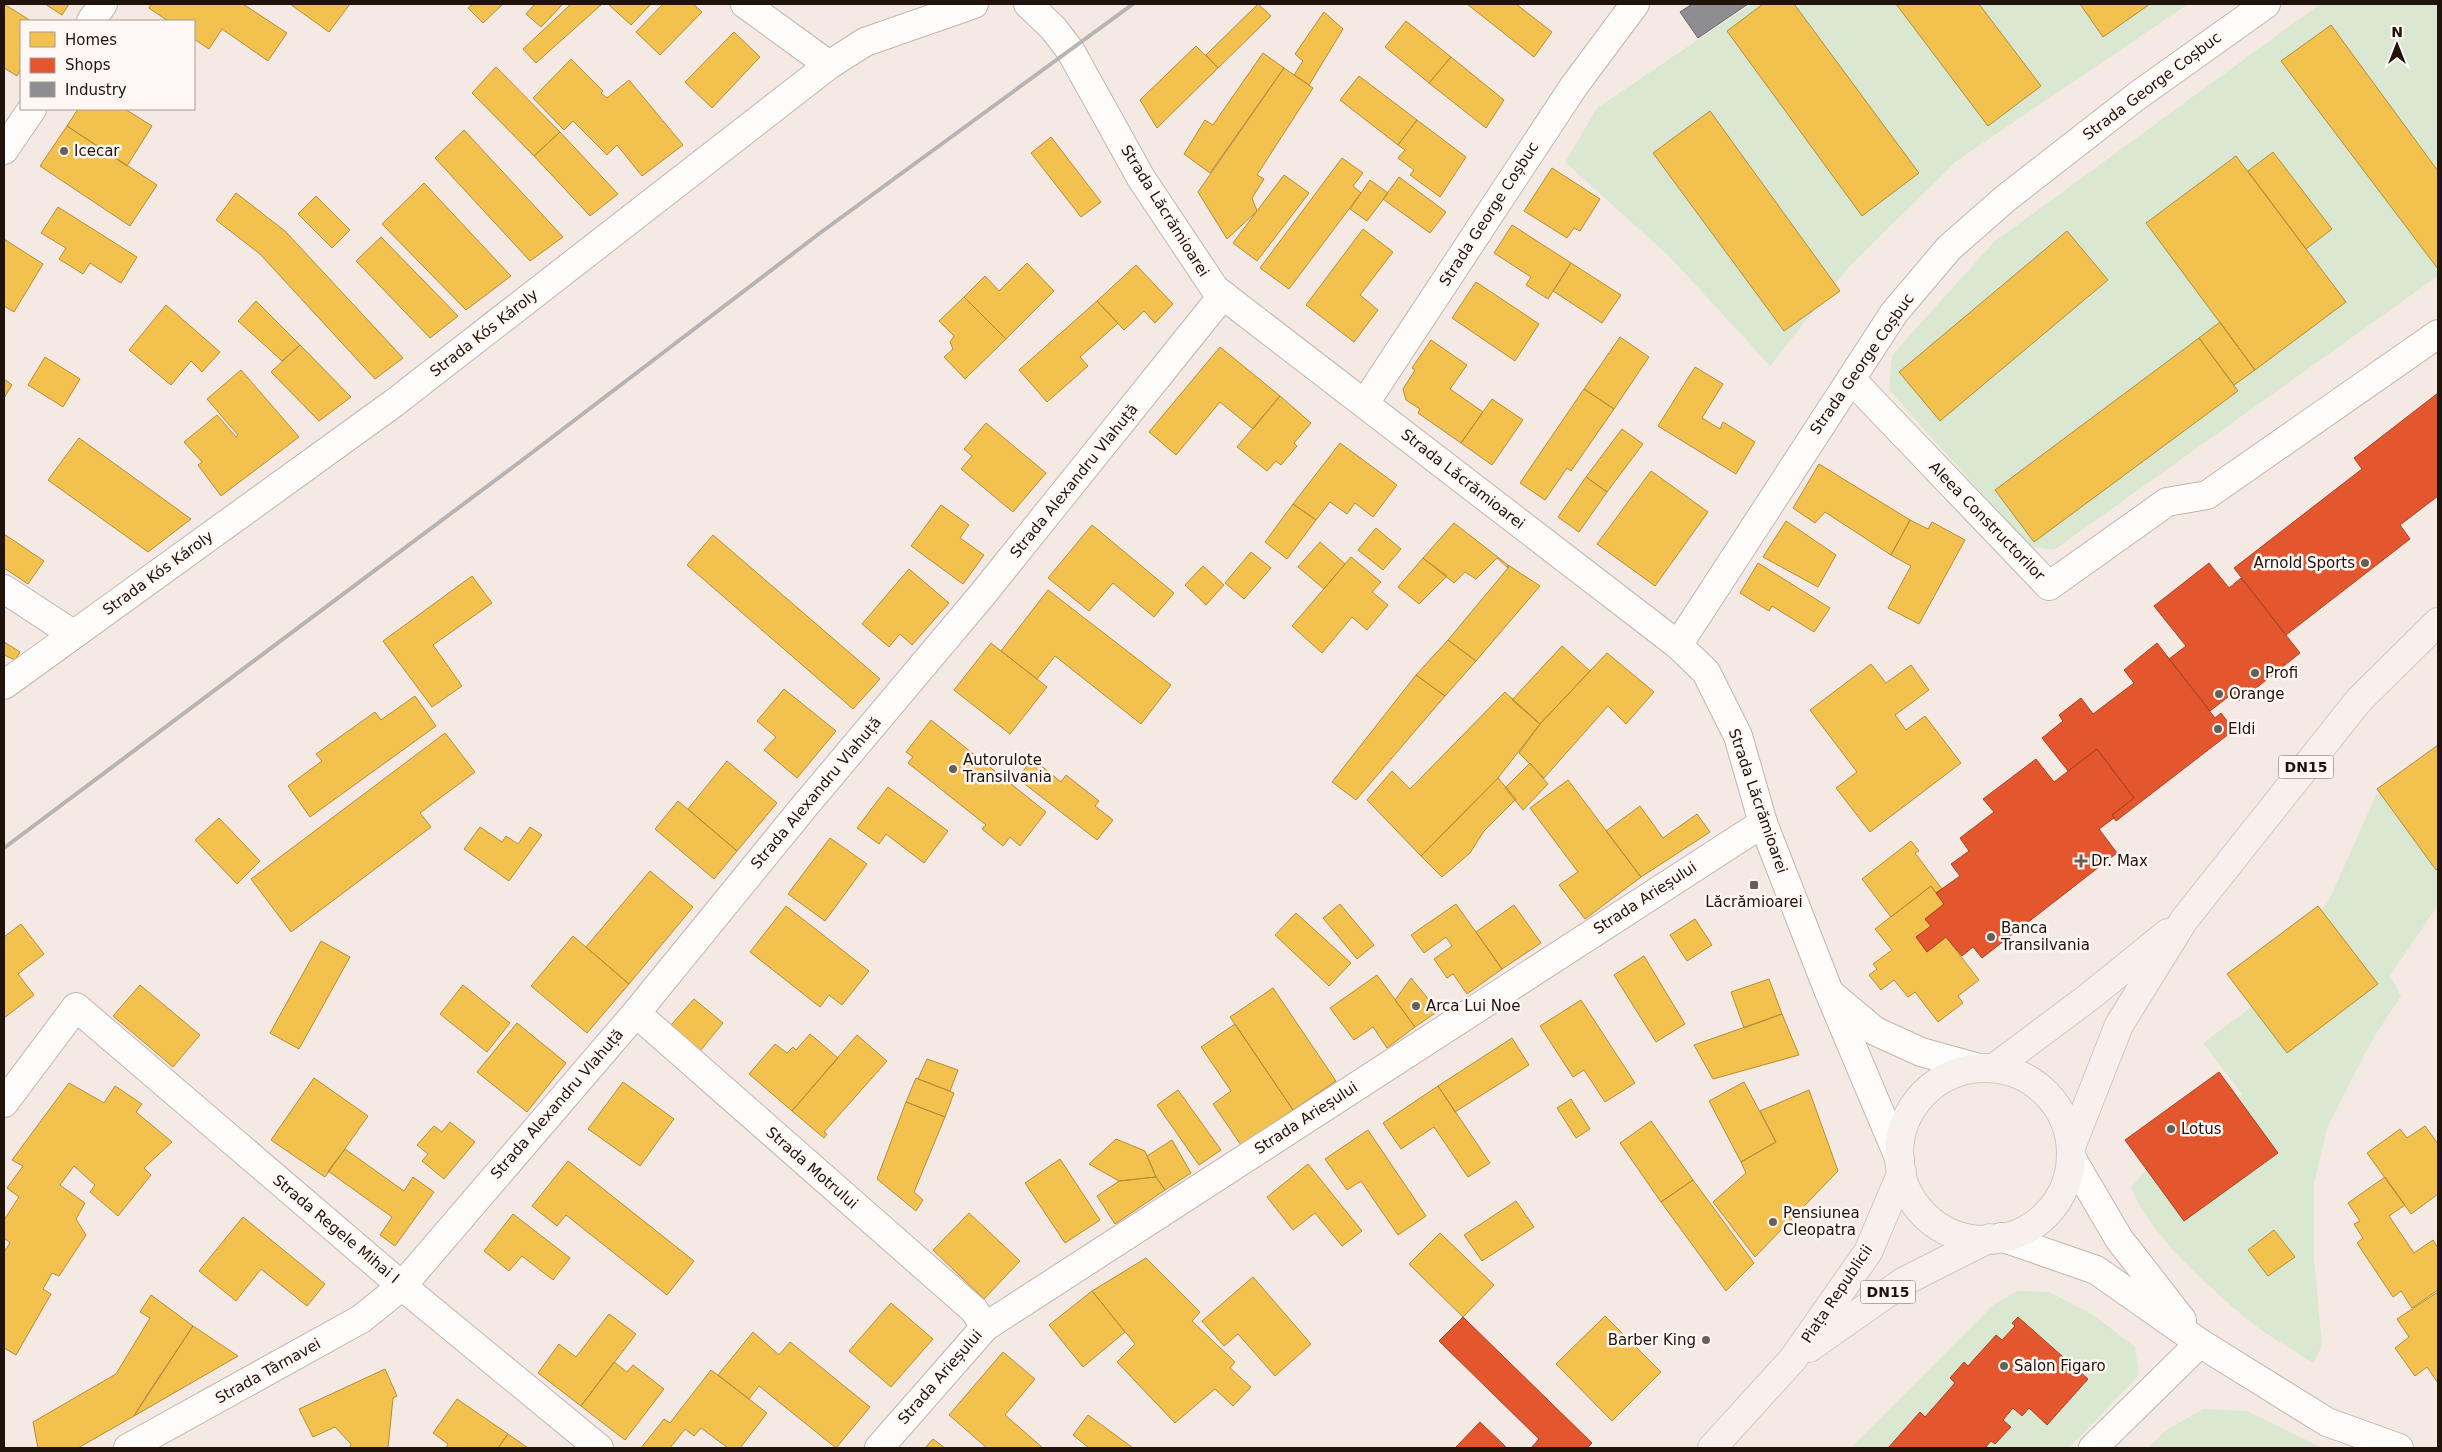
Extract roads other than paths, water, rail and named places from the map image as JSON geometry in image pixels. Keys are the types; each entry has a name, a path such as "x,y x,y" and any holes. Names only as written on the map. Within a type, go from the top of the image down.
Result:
{"main road":[{"name":"DN15","path":"2071,1152 2119,1025 2184,920 2359,700 2438,622"},
{"name":"DN15","path":"1986,1068 2089,997 2184,920"},
{"name":"DN15","path":"1986,1068 2017,1074 2037,1087 2054,1104 2066,1124 2071,1152 2069,1176 2062,1194 2051,1211 2037,1223 2020,1233 1974,1238 1940,1228 1914,1205 1906,1189 1901,1166 1901,1137 1908,1116 1920,1097 1937,1082 1957,1072 1986,1068"},
{"name":"Piața Republicii","path":"1712,1448 1793,1359 1868,1252 1901,1166"},
{"name":"Piața Republicii","path":"1793,1359 1903,1282 1996,1237"}],"street":[{"path":"92,20 102,4"},
{"path":"745,4 829,64"},
{"name":"Strada Kós Károly","path":"4,685 394,403 829,64 865,42 974,4"},
{"name":"Strada Lăcrămioarei","path":"1028,4 1053,28 1070,50 1142,178 1215,289 1678,645 1706,672 1738,736 1762,823 1901,1166"},
{"name":"Strada George Coșbuc","path":"1364,403 1574,86 1634,4"},
{"name":"Strada George Coșbuc","path":"1678,645 1894,313 1949,248 2006,198 2137,96 2266,4"},
{"path":"4,150 31,110"},
{"name":"Strada Alexandru Vlahuță","path":"402,1286 636,1013 803,808 982,595 1223,295"},
{"name":"Aleea Constructorilor","path":"1851,379 2050,586 2167,502 2207,496 2438,334"},
{"path":"4,589 72,634"},
{"name":"Strada Arieșului","path":"878,1448 984,1327 1762,823"},
{"name":"Strada Lăcrămioarei","path":"1829,992 1875,1031 1921,1052 1986,1068"},
{"name":"Strada Regele Mihai I","path":"4,1103 76,1007 402,1286 599,1448"},
{"name":"Strada Motrului","path":"636,1013 974,1310 984,1327"},
{"path":"2071,1152 2119,1239 2200,1343"},
{"path":"1996,1237 2096,1270 2200,1343 2327,1422 2399,1448"},
{"name":"Strada Târnavei","path":"128,1448 361,1320 402,1286"},
{"path":"2093,1448 2200,1343"}],"railway":[{"path":"4,848 521,461 820,233 1133,4"}],"place":[{"name":"Icecar","path":"64,151"},
{"name":"Arnold Sports","path":"2365,563"},
{"name":"Profi","path":"2255,673"},
{"name":"Orange","path":"2219,694"},
{"name":"Eldi","path":"2218,729"},
{"name":"Autorulote Transilvania","path":"953,769"},
{"name":"Dr. Max","path":"2081,861"},
{"name":"Lăcrămioarei","path":"1754,885"},
{"name":"Banca Transilvania","path":"1991,937"},
{"name":"Arca Lui Noe","path":"1416,1006"},
{"name":"Lotus","path":"2171,1129"},
{"name":"Pensiunea Cleopatra","path":"1773,1222"},
{"name":"Barber King","path":"1706,1340"},
{"name":"Salon Figaro","path":"2004,1366"}]}
